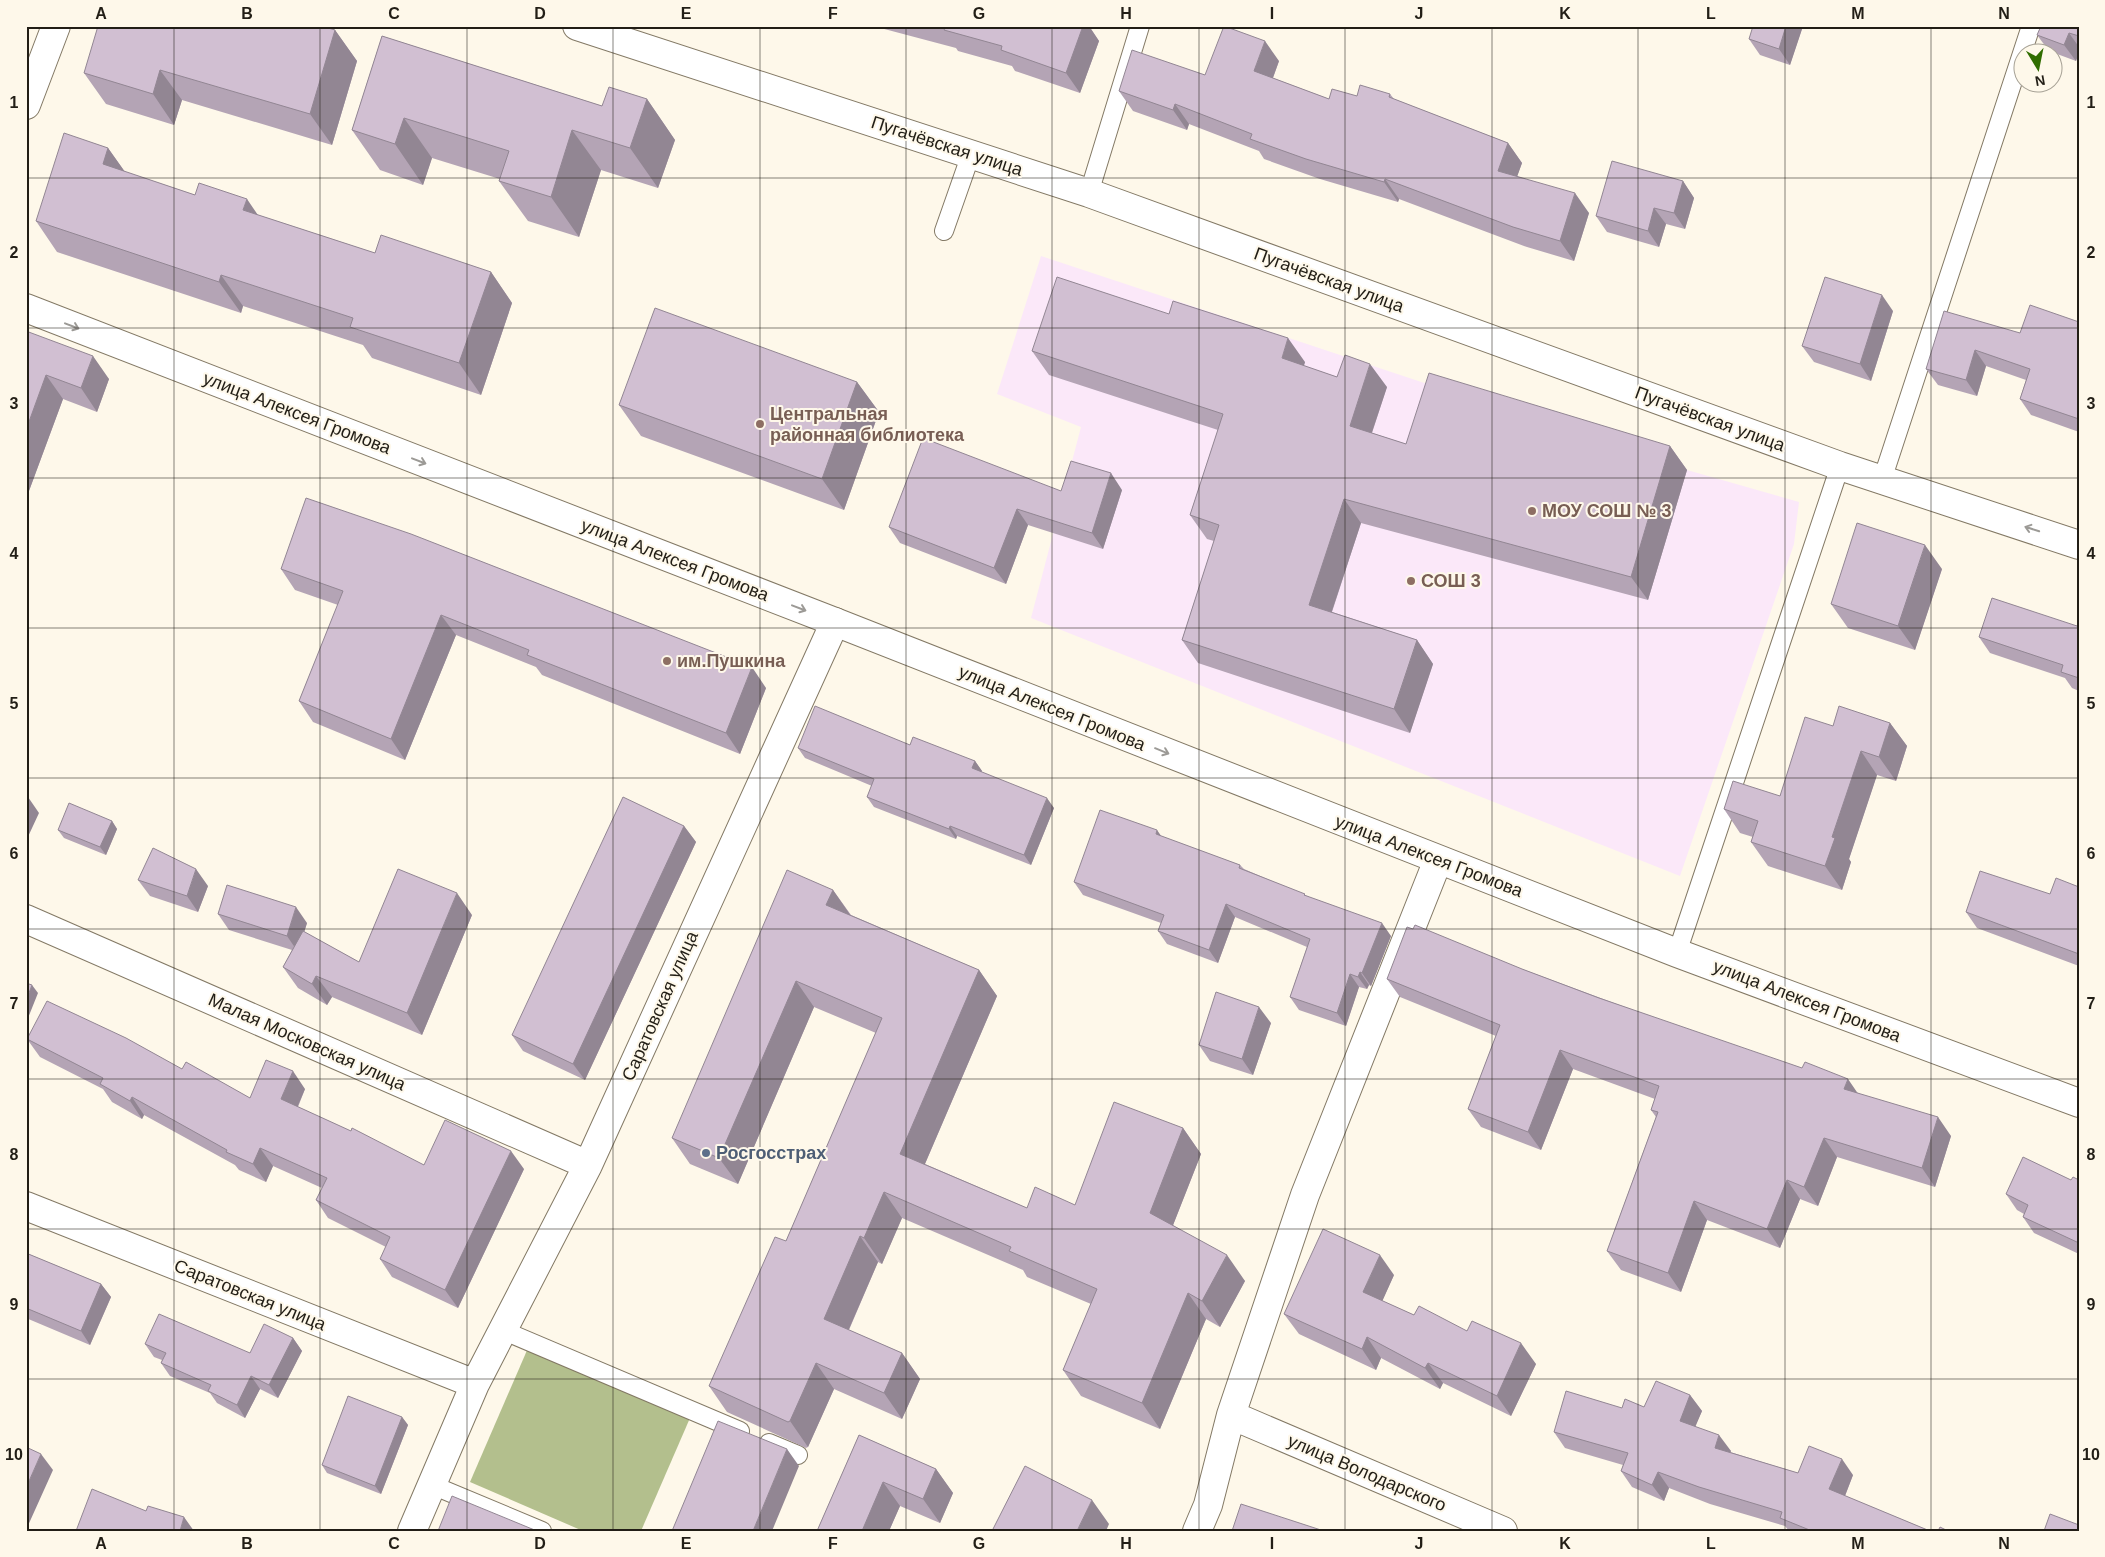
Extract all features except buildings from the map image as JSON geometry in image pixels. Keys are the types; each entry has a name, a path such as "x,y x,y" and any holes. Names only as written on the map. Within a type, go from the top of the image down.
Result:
{"street":[{"path":"26,105 56,26"},
{"name":"Пугачёвская улица","path":"576,26 1089,193 1840,466 2079,545"},
{"name":"улица Алексея Громова","path":"26,308 835,622 1677,953 2079,1103"},
{"name":"Саратовская улица","path":"412,1531 475,1384 588,1165 835,622"},
{"path":"1197,1531 1208,1505 1231,1415 1305,1195 1438,860"},
{"name":"Малая Московская улица","path":"26,918 588,1165"},
{"name":"Саратовская улица","path":"26,1206 475,1384"},
{"name":"улица Володарского","path":"1231,1415 1495,1529"}],"lane":[{"path":"1089,193 1140,26"},
{"path":"1882,480 2031,26"},
{"path":"944,231 972,154"},
{"path":"1677,953 1840,466"},
{"path":"502,1330 798,1455"},
{"path":"432,1485 542,1531"}],"shaded area":[{"name":"СОШ 3","path":"1041,256 1687,470 1799,502 1794,544 1680,876 1031,618 1081,427 997,394"}],"green space":[{"path":"528,1348 690,1418 641,1531 583,1531 470,1482"}],"place":[{"name":"Центральная районная библиотека","path":"760,424"},
{"name":"МОУ СОШ № 3","path":"1532,511"},
{"name":"СОШ 3","path":"1411,581"},
{"name":"им.Пушкина","path":"667,661"},
{"name":"Росгосстрах","path":"706,1153"}]}
